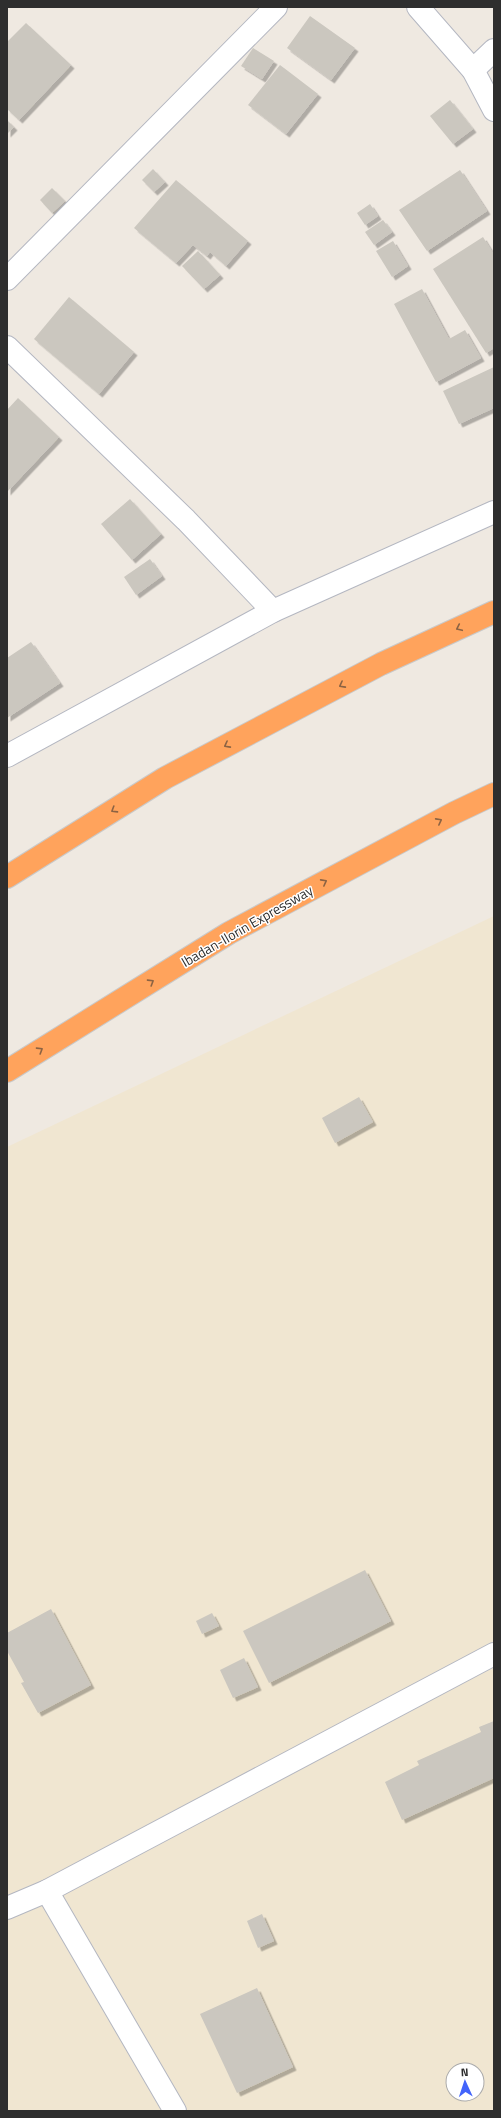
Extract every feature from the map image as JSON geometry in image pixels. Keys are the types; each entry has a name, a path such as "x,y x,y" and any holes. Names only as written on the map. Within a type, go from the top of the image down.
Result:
{"highway":[{"path":"7,877 165,778 381,664 494,612"},
{"name":"Ibadan-Ilorin Expressway","path":"7,1071 229,933 454,813 494,794"}],"street":[{"path":"7,279 276,7"},
{"path":"418,7 473,70 494,110"},
{"path":"473,70 494,50"},
{"path":"7,347 186,520 273,611"},
{"path":"7,756 273,611 494,512"},
{"path":"7,1908 47,1891 494,1654"},
{"path":"47,1891 175,2111"}],"shaded area":[{"path":"494,916 494,2111 7,2111 7,1147"}],"building":[{"path":"310,16 355,48 331,80 287,48"},
{"path":"26,23 71,65 19,120 7,109 7,42"},
{"path":"253,48 274,61 262,79 241,66"},
{"path":"280,65 318,94 286,134 248,105"},
{"path":"450,100 473,129 453,144 430,116"},
{"path":"7,120 14,127 7,134"},
{"path":"153,169 165,182 154,192 142,180"},
{"path":"460,170 487,211 427,251 399,210"},
{"path":"176,180 248,241 226,266 210,252 207,256 193,245 176,263 134,228"},
{"path":"52,188 65,201 52,213 40,200"},
{"path":"370,204 378,216 365,225 357,213"},
{"path":"383,220 392,232 374,245 365,232"},
{"path":"483,237 494,255 494,348 486,353 433,269"},
{"path":"393,241 408,266 392,277 376,251"},
{"path":"198,251 220,275 204,289 182,266"},
{"path":"422,289 449,339 465,330 481,358 436,382 394,304"},
{"path":"69,297 134,352 99,394 34,339"},
{"path":"494,367 494,408 459,424 443,391"},
{"path":"18,398 59,437 7,492 7,410"},
{"path":"130,499 161,534 132,560 101,524"},
{"path":"150,559 162,576 136,595 124,577"},
{"path":"31,642 60,683 7,718 7,658"},
{"path":"359,1097 373,1122 335,1143 322,1118"},
{"path":"365,1570 391,1621 269,1683 243,1631"},
{"path":"51,1609 91,1685 38,1713 21,1683 24,1682 7,1651 7,1633"},
{"path":"212,1613 219,1626 202,1634 196,1621"},
{"path":"244,1658 258,1687 233,1698 220,1670"},
{"path":"494,1721 494,1778 402,1820 385,1782 419,1765 417,1761 481,1732 479,1727"},
{"path":"262,1914 274,1941 258,1948 247,1921"},
{"path":"257,1988 293,2067 237,2093 200,2014"}]}
